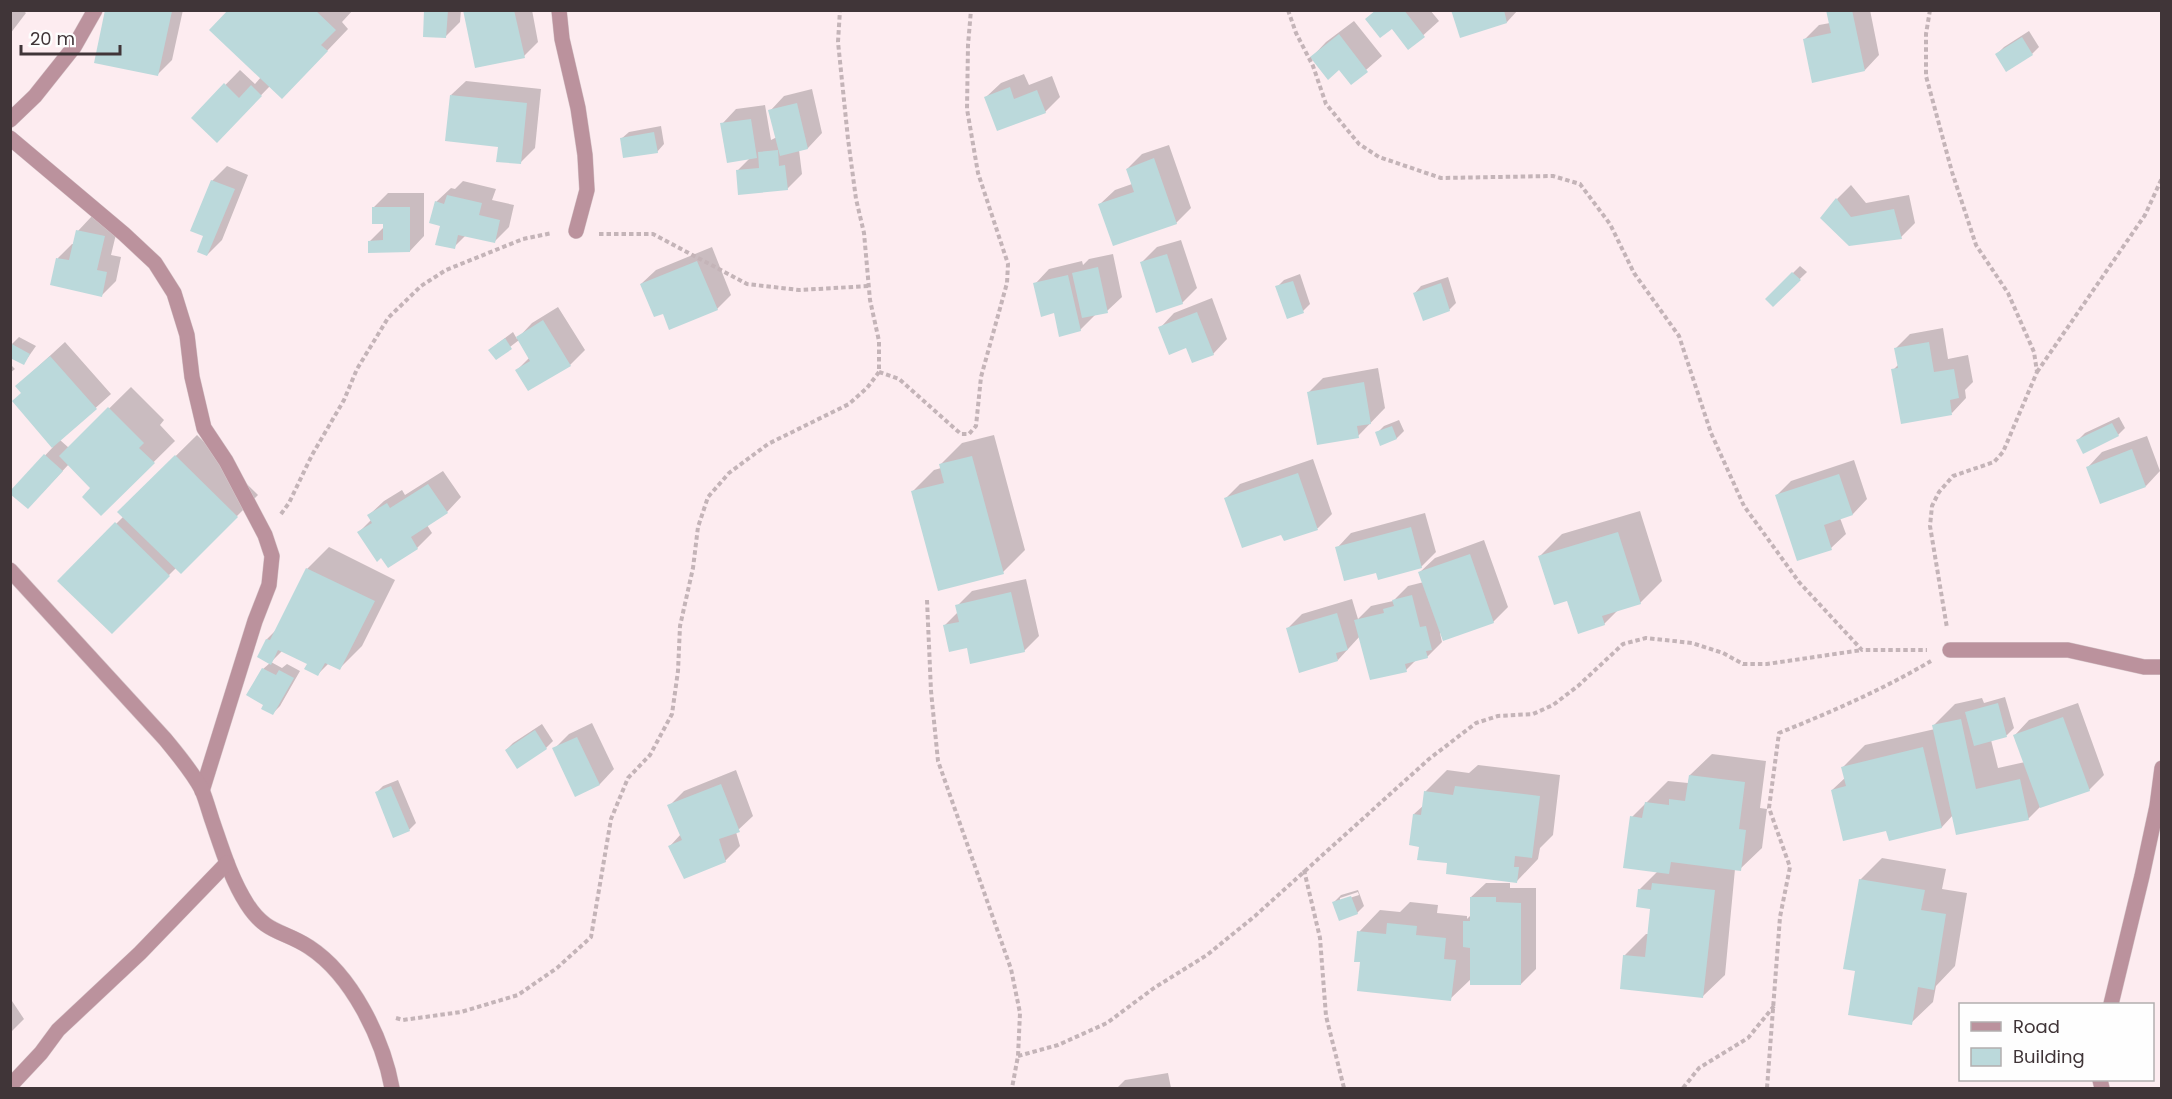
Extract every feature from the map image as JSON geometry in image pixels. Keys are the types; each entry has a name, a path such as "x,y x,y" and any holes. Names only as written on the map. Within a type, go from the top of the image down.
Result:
{"street":[{"path":"10,120 35,96 74,47 95,10"},
{"path":"559,10 562,39 578,108 585,155 587,190 576,231"},
{"path":"10,138 124,234 154,263 174,293 187,335 192,377 204,428 226,461 265,536 272,555 269,585 255,621 202,791"},
{"path":"10,570 165,739 186,765 202,791 227,863 256,917 271,930 310,947 336,968 362,1008 379,1040 392,1089"},
{"path":"1950,650 2068,650 2144,667 2162,668"},
{"path":"2111,1003 2147,853 2162,768"},
{"path":"10,1086 41,1053 58,1030 140,953 227,863"}],"path":[{"path":"362,1008 403,1020 461,1012 518,995 556,968 591,937 611,819 628,778 650,755 672,714 678,670 680,626 693,568 698,527 708,497 729,473 768,444 849,404 867,388 879,372 879,341 870,300 864,233 856,200 848,139 838,42 840,10"},
{"path":"879,372 899,379 961,434 969,434 975,426 981,377 1006,283 1008,264 978,173 967,109 971,10"},
{"path":"1288,10 1296,33 1313,66 1326,104 1359,144 1379,157 1441,178 1553,176 1581,184 1610,224 1634,273 1679,336 1711,433 1744,506 1798,582 1862,650"},
{"path":"1930,10 1926,34 1926,76 1952,172 1976,245 2008,293 2034,352 2037,372"},
{"path":"1950,650 1930,526 1932,506 1939,492 1953,476 1994,462 2003,452 2037,372 2145,215 2162,178"},
{"path":"265,536 289,503 312,455 344,400 357,369 388,318 421,286 446,270 523,239 562,231 576,231 610,235 653,234 747,284 799,290 870,286"},
{"path":"927,600 931,691 938,761 1011,969 1020,1013 1018,1056 1012,1089"},
{"path":"1018,1056 1058,1046 1107,1023 1154,988 1207,955 1255,916 1429,759 1476,723 1498,716 1533,714 1553,705 1578,686 1623,644 1646,638 1692,643 1723,653 1743,664 1767,664 1862,650 1950,650"},
{"path":"1767,1089 1780,917 1790,867 1769,807 1779,733 1894,682 1950,650"},
{"path":"1304,870 1320,938 1326,1016 1344,1089"},
{"path":"1683,1089 1699,1068 1748,1038 1774,1006"}],"building":[{"path":"105,10 172,11 158,76 94,63"},
{"path":"228,10 269,10 270,12 272,10 315,10 336,30 321,45 328,51 282,99 209,30"},
{"path":"424,10 448,10 446,38 423,37"},
{"path":"463,10 514,10 525,58 475,68"},
{"path":"1376,10 1404,10 1425,37 1408,50 1392,29 1380,38 1365,19"},
{"path":"1451,10 1504,10 1507,23 1460,38"},
{"path":"1826,10 1852,10 1865,71 1812,83 1803,39 1831,33"},
{"path":"1339,34 1368,72 1351,85 1339,70 1328,80 1310,57"},
{"path":"2022,37 2033,55 2006,72 1995,54"},
{"path":"224,83 239,98 251,85 262,96 217,143 191,118"},
{"path":"1010,87 1014,99 1037,90 1046,113 997,131 984,97"},
{"path":"450,95 527,103 521,164 496,162 498,147 445,141"},
{"path":"797,103 808,149 780,156 768,110"},
{"path":"751,119 757,158 727,163 720,123"},
{"path":"654,132 658,153 623,158 620,138"},
{"path":"778,150 779,166 785,165 788,190 738,195 736,170 759,168 758,152"},
{"path":"1154,158 1177,224 1113,246 1098,204 1134,192 1126,169"},
{"path":"211,180 235,189 207,256 197,252 203,236 190,231"},
{"path":"447,195 482,203 479,215 500,220 495,243 458,235 455,249 435,245 440,226 429,223 435,201 444,204"},
{"path":"1836,198 1851,217 1894,209 1902,239 1849,246 1820,218"},
{"path":"372,207 410,207 410,252 368,253 368,241 383,240 383,224 372,224"},
{"path":"76,230 105,236 97,270 107,272 102,297 50,285 56,258 69,260"},
{"path":"1167,254 1183,304 1156,313 1140,262"},
{"path":"697,261 718,310 669,330 663,314 654,317 640,284"},
{"path":"1098,267 1108,313 1082,318 1072,273"},
{"path":"1792,272 1801,280 1773,307 1765,299"},
{"path":"1068,275 1081,331 1059,337 1054,313 1041,317 1033,283"},
{"path":"1293,281 1304,313 1287,319 1275,286"},
{"path":"1441,283 1450,311 1423,321 1413,293"},
{"path":"1197,312 1214,355 1192,363 1186,348 1169,355 1158,327"},
{"path":"543,320 571,366 528,391 515,370 530,361 516,337"},
{"path":"505,338 512,349 496,360 488,350"},
{"path":"1929,342 1934,372 1954,369 1959,398 1950,400 1952,415 1901,424 1891,369 1898,368 1894,348"},
{"path":"10,343 30,354 24,365 10,358"},
{"path":"50,356 97,409 52,448 12,401 21,393 15,386"},
{"path":"1364,382 1371,424 1357,426 1359,438 1317,445 1307,392"},
{"path":"108,407 144,443 139,448 155,463 101,516 82,497 90,488 59,456"},
{"path":"2112,423 2119,436 2083,454 2076,440"},
{"path":"1392,426 1397,439 1380,446 1375,432"},
{"path":"2132,449 2146,487 2100,504 2086,467"},
{"path":"44,454 63,471 28,509 10,494 10,491"},
{"path":"175,455 238,517 181,574 117,512"},
{"path":"972,456 1004,574 938,591 911,491 944,483 939,464"},
{"path":"1298,473 1318,530 1284,541 1281,535 1242,548 1224,498"},
{"path":"1839,474 1853,515 1824,525 1832,550 1797,561 1775,495"},
{"path":"428,484 448,513 411,537 418,549 388,568 381,558 377,562 357,532 372,523 367,515 387,503 390,508"},
{"path":"115,522 170,576 112,634 57,581"},
{"path":"1411,527 1422,568 1378,580 1376,573 1344,581 1335,547"},
{"path":"1618,532 1641,604 1602,616 1605,625 1578,634 1567,601 1554,605 1538,556"},
{"path":"1470,554 1494,623 1443,641 1418,572"},
{"path":"306,568 375,601 340,670 325,663 318,676 304,669 307,664 278,650 271,665 257,657 266,639 270,640"},
{"path":"1011,592 1025,652 970,664 967,648 949,652 943,625 959,622 955,605"},
{"path":"1412,595 1420,627 1426,626 1432,650 1426,651 1428,658 1405,664 1407,672 1370,680 1354,620 1384,613 1383,609 1394,606 1392,600"},
{"path":"1337,613 1348,650 1336,653 1338,661 1299,673 1286,628"},
{"path":"262,668 276,675 279,670 294,678 273,715 261,709 263,705 246,695"},
{"path":"1998,703 2007,737 1974,746 1965,712"},
{"path":"2063,717 2090,791 2040,808 2013,735"},
{"path":"1961,719 1976,789 2020,779 2029,820 1956,835 1932,725"},
{"path":"535,730 547,749 517,769 505,750"},
{"path":"577,737 600,785 575,797 552,748"},
{"path":"1923,747 1942,828 1889,841 1886,831 1843,841 1831,790 1846,786 1841,767"},
{"path":"1689,775 1745,782 1739,829 1746,830 1741,871 1671,862 1669,874 1623,868 1630,816 1642,818 1645,802 1669,805 1669,799 1685,801"},
{"path":"721,784 740,832 719,839 726,862 684,879 668,846 682,840 667,805"},
{"path":"391,786 410,831 393,838 375,792"},
{"path":"1455,786 1540,796 1532,858 1515,856 1514,867 1519,867 1517,883 1446,874 1447,863 1417,860 1419,847 1409,845 1413,814 1421,815 1424,791 1453,795"},
{"path":"1859,879 1925,890 1921,910 1946,914 1934,990 1918,987 1912,1025 1848,1015 1855,971 1843,969"},
{"path":"1652,883 1715,890 1703,998 1620,989 1623,955 1645,957 1650,909 1636,907 1638,889 1651,890"},
{"path":"1351,896 1358,914 1339,921 1332,902"},
{"path":"1470,897 1496,897 1496,902 1521,903 1521,985 1470,985 1470,948 1463,947 1463,921 1470,921"},
{"path":"1387,923 1417,926 1416,935 1446,938 1444,959 1456,960 1451,1001 1357,991 1360,962 1354,962 1357,931 1386,934"}]}
